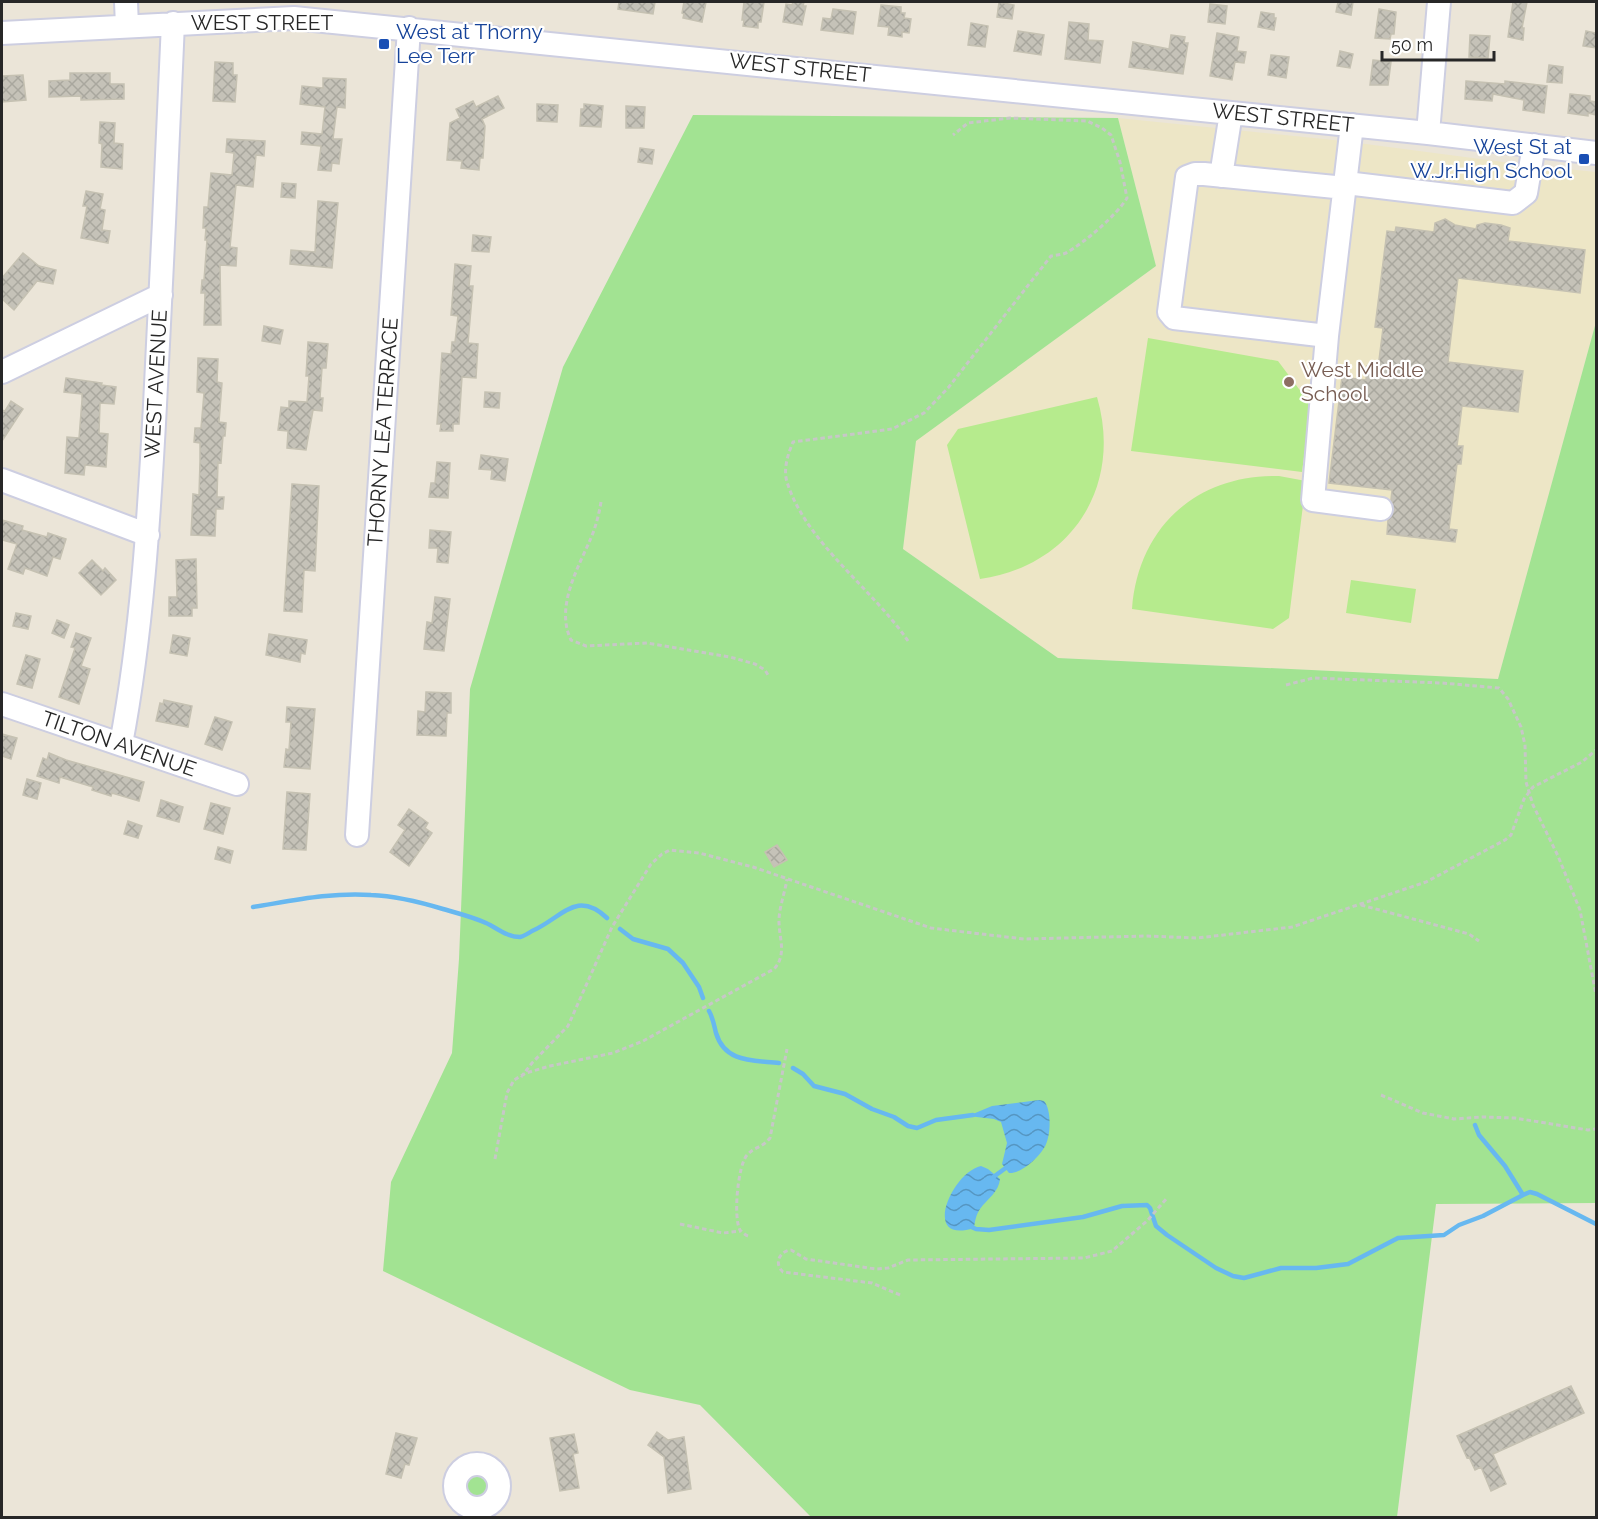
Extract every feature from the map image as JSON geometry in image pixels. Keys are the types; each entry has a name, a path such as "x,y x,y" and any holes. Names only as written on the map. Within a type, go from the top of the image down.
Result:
{"street":[{"path":"126,2 128,27"},
{"path":"1428,133 1439,2"},
{"name":"WEST STREET","path":"2,33 294,18 1352,125 1596,153"},
{"name":"WEST AVENUE","path":"122,744 131,693 148,535 173,23"},
{"name":"THORNY LEA TERRACE","path":"357,835 409,28"},
{"path":"1221,176 1231,113"},
{"path":"1352,125 1327,336 1313,500 1381,509"},
{"path":"1327,336 1178,319 1171,316 1169,312 1187,177 1195,174 1345,185 1513,203 1526,193 1534,145"},
{"path":"2,372 161,295"},
{"path":"2,480 148,535"},
{"name":"TILTON AVENUE","path":"2,704 237,784"}],"path":[{"path":"908,641 898,625 823,542 800,510 787,480 787,456 793,442 892,429 924,413 948,388 1051,256 1064,254 1100,227 1127,198 1120,162 1111,135 1087,121 1010,118 968,123 953,135"},
{"path":"602,502 569,593 566,629 571,639 586,646 647,643 730,657 755,664 765,670 768,675"},
{"path":"1286,685 1313,678 1442,683 1498,688 1508,699 1521,727 1525,745 1526,782 1533,805 1558,856 1580,910 1596,993"},
{"path":"521,1077 568,1026 608,933 651,864 670,850 699,853 753,867 931,928 1024,939 1147,936 1197,938 1292,927 1426,882 1511,835 1524,799 1533,787 1582,762 1596,750"},
{"path":"495,1159 507,1093 514,1080 526,1073 613,1053 643,1041 774,969 782,953 779,917 787,879"},
{"path":"1359,904 1468,934 1479,941"},
{"path":"748,1236 741,1231 737,1217 738,1184 742,1162 749,1153 764,1146 770,1138 787,1049"},
{"path":"1381,1095 1423,1113 1454,1119 1515,1118 1588,1130 1596,1129"},
{"path":"900,1295 872,1283 783,1272 778,1266 778,1259 783,1253 791,1250 806,1259 876,1269 888,1268 908,1260 1084,1258 1112,1251 1147,1221 1167,1198"},
{"path":"680,1224 723,1233 741,1231"}],"shaded area":[{"name":"West Middle School","path":"1118,118 1343,141 1596,172 1596,322 1498,679 1058,658 903,549 915,441 1156,266"}],"green space":[{"path":"693,115 1118,118 1156,266 916,441 903,549 1058,658 1498,679 1596,322 1596,1203 1436,1204 1397,1517 811,1517 700,1405 630,1390 383,1271 391,1182 452,1053 459,959 470,689 563,367"},
{"path":"1148,338 1278,361 1311,405 1302,472 1131,451"},
{"path":"1097,397 1103,430 1103,461 1096,490 1083,516 1064,539 1041,558 1013,571 980,579 947,445 958,429"},
{"path":"1279,476 1306,481 1289,618 1273,629 1132,609 1137,580 1146,553 1160,530 1177,511 1198,496 1222,484 1249,478"},
{"path":"1351,580 1416,589 1411,623 1346,613"},
{"path":"477,1474 486,1478 490,1487 486,1496 477,1500 468,1496 464,1487 468,1478"}],"water":[{"path":"1044,1101 1048,1111 1050,1124 1046,1143 1029,1165 1014,1173 1009,1173 1002,1164 1007,1143 1001,1122 968,1116 992,1106"},
{"path":"981,1166 1000,1179 997,1188 979,1211 974,1228 958,1230 948,1226 945,1217 946,1206 952,1193 970,1171"}],"building":[{"path":"619,2 655,2 653,14 618,9"},
{"path":"684,2 706,2 702,22 683,18"},
{"path":"744,2 764,2 758,28 743,26"},
{"path":"793,2 804,2 803,6 806,6 802,25 783,22 786,4 792,5"},
{"path":"999,2 1014,5 1012,19 997,17"},
{"path":"1338,2 1353,2 1351,15 1336,12"},
{"path":"1513,2 1527,2 1522,28 1524,28 1523,40 1508,37"},
{"path":"1210,4 1227,6 1225,24 1208,22"},
{"path":"881,5 901,7 901,13 905,13 904,18 911,19 909,33 902,32 902,37 888,35 889,27 878,26"},
{"path":"833,9 856,12 853,34 821,30 823,18 831,19"},
{"path":"1379,9 1396,12 1394,34 1391,34 1390,39 1375,38"},
{"path":"1261,12 1274,14 1276,18 1274,30 1258,27"},
{"path":"1069,22 1089,24 1088,40 1103,41 1100,63 1065,59"},
{"path":"971,23 988,26 985,47 968,45"},
{"path":"1018,31 1044,35 1041,55 1014,51"},
{"path":"1586,31 1596,33 1596,48 1583,46"},
{"path":"1217,33 1239,37 1237,51 1246,52 1244,63 1235,62 1232,80 1210,76"},
{"path":"1171,35 1185,37 1184,43 1188,43 1183,74 1129,67 1133,42 1169,49"},
{"path":"1470,35 1490,36 1488,58 1469,57"},
{"path":"1340,51 1353,54 1350,68 1337,66"},
{"path":"1271,55 1289,57 1286,78 1268,75"},
{"path":"1373,60 1391,62 1388,85 1370,85"},
{"path":"215,62 233,63 233,75 237,75 235,102 213,101"},
{"path":"1549,65 1563,67 1562,83 1547,82"},
{"path":"70,73 110,73 110,84 124,84 124,99 81,100 81,96 49,97 49,81 70,80"},
{"path":"23,75 26,100 2,102 2,76"},
{"path":"323,78 346,79 345,108 337,107 333,139 342,139 339,164 332,163 331,171 318,170 321,146 301,144 302,132 322,134 325,107 300,104 302,86 323,88"},
{"path":"1466,81 1505,84 1505,81 1547,86 1544,113 1523,110 1524,100 1493,94 1492,101 1465,99"},
{"path":"1570,94 1590,96 1590,101 1596,102 1596,115 1568,113"},
{"path":"498,96 504,108 482,119 485,126 483,158 480,158 479,170 461,168 462,161 447,160 450,123 460,118 456,109 473,101 476,107"},
{"path":"537,104 558,105 557,122 537,121"},
{"path":"584,104 603,106 601,127 580,126 581,109 584,109"},
{"path":"626,106 645,107 644,128 626,128"},
{"path":"100,122 115,123 114,143 123,144 122,169 101,167"},
{"path":"227,139 265,141 264,156 256,155 253,187 236,185 230,247 237,248 236,266 220,265 221,325 204,325 205,293 201,293 207,240 205,240 206,228 203,228 204,207 208,207 211,173 232,175 234,153 226,152"},
{"path":"640,148 654,150 652,164 638,162"},
{"path":"282,183 296,184 295,198 281,197"},
{"path":"86,191 103,194 100,209 105,210 102,230 110,231 108,243 81,238 87,206 83,206"},
{"path":"318,201 338,203 332,268 290,264 291,250 315,252"},
{"path":"1445,219 1455,225 1476,229 1477,225 1485,223 1510,228 1508,241 1585,250 1580,293 1458,278 1448,362 1523,371 1518,412 1462,406 1457,446 1463,446 1461,464 1457,464 1449,529 1457,530 1455,542 1387,534 1388,520 1394,510 1391,500 1392,490 1329,483 1342,377 1366,380 1367,366 1378,368 1383,328 1375,327 1387,231 1395,232 1396,227 1434,232 1435,223"},
{"path":"473,235 491,237 489,252 472,251"},
{"path":"23,253 39,266 56,270 53,284 37,281 14,310 2,299 2,278"},
{"path":"455,264 471,266 469,286 473,286 468,343 478,344 476,378 462,377 459,424 453,424 453,431 440,431 441,424 437,424 442,353 451,354 458,316 451,315"},
{"path":"264,326 283,330 280,344 262,341"},
{"path":"308,342 328,344 326,368 322,368 320,398 323,398 322,411 313,410 306,450 287,448 288,431 278,430 281,407 289,408 289,401 307,402"},
{"path":"198,358 218,359 217,382 222,383 219,422 226,423 221,463 218,462 217,497 224,497 223,509 216,509 215,536 191,535 193,494 199,495 200,443 194,442 195,428 201,428 204,393 197,392"},
{"path":"66,378 116,387 114,404 100,403 99,433 108,434 106,467 85,465 84,475 65,473 67,437 79,438 82,400 82,394 64,392"},
{"path":"485,392 500,393 499,408 484,407"},
{"path":"11,401 23,409 2,441 2,410 5,411"},
{"path":"481,455 508,459 505,481 491,479 492,470 479,469"},
{"path":"437,462 450,463 448,498 429,497 431,483 435,483"},
{"path":"292,484 319,486 315,571 304,570 302,612 284,611"},
{"path":"2,520 23,526 22,530 47,537 48,533 66,539 60,559 53,557 47,576 25,568 23,574 8,569 17,544 2,540"},
{"path":"430,530 451,532 448,563 437,562 438,548 429,548"},
{"path":"196,559 197,608 192,608 192,616 169,616 169,597 177,597 176,560"},
{"path":"92,560 103,571 105,568 116,580 101,595 79,573"},
{"path":"435,597 450,599 444,651 424,649 427,622 432,623"},
{"path":"16,613 31,616 28,629 13,626"},
{"path":"57,620 69,625 64,638 52,633"},
{"path":"76,633 91,638 81,666 90,669 79,704 59,697 75,648 71,647"},
{"path":"269,634 307,640 305,654 301,653 300,662 266,655"},
{"path":"173,635 190,638 187,656 170,653"},
{"path":"26,655 40,659 32,688 17,684"},
{"path":"426,692 451,693 451,713 447,713 446,736 417,735 418,711 425,712"},
{"path":"164,700 192,706 188,727 156,721 160,703 163,704"},
{"path":"287,707 315,709 310,769 284,767 286,749 289,750 291,722 286,722"},
{"path":"215,717 232,722 222,750 205,744"},
{"path":"2,734 17,738 11,759 2,756"},
{"path":"49,753 144,782 139,801 112,793 111,796 92,790 93,787 60,777 59,783 37,776 43,758 47,760"},
{"path":"27,779 41,783 37,799 23,795"},
{"path":"287,792 310,794 306,850 283,849"},
{"path":"161,800 183,807 179,822 157,816"},
{"path":"211,803 230,808 223,834 204,829"},
{"path":"409,809 428,823 425,828 432,833 409,866 390,852 405,830 398,825"},
{"path":"128,821 142,826 138,838 124,834"},
{"path":"777,845 787,860 774,867 765,852"},
{"path":"218,847 233,851 230,863 215,859"},
{"path":"1571,1386 1584,1413 1493,1454 1506,1484 1491,1491 1481,1467 1475,1470 1457,1436"},
{"path":"657,1432 668,1440 684,1437 691,1489 668,1493 664,1457 648,1445"},
{"path":"396,1433 417,1438 409,1465 405,1464 401,1478 386,1474"},
{"path":"574,1434 578,1453 573,1454 579,1488 560,1491 550,1438"}],"waterway":[{"path":"253,907 356,894 398,898 481,921 515,937 520,937 543,926 569,909 578,906 596,910 607,918"},
{"path":"620,929 633,939 668,949 683,963 699,987 703,998"},
{"path":"709,1011 720,1043 726,1050 741,1058 779,1063"},
{"path":"793,1068 803,1074 814,1086 845,1094 908,1126 917,1128 936,1120 973,1115"},
{"path":"1475,1125 1479,1135 1505,1166 1523,1195"},
{"path":"992,1178 1007,1167"},
{"path":"969,1226 989,1230 1083,1217 1122,1206 1147,1205 1156,1226 1167,1235 1216,1268 1233,1276 1244,1278 1281,1268 1316,1268 1348,1264 1398,1238 1444,1235 1459,1225 1483,1216 1530,1192 1596,1224"}],"place":[{"name":"West at Thorny Lee Terr","path":"384,44"},
{"name":"West St at W.Jr.High School","path":"1584,159"},
{"name":"West Middle School","path":"1289,382"}]}
